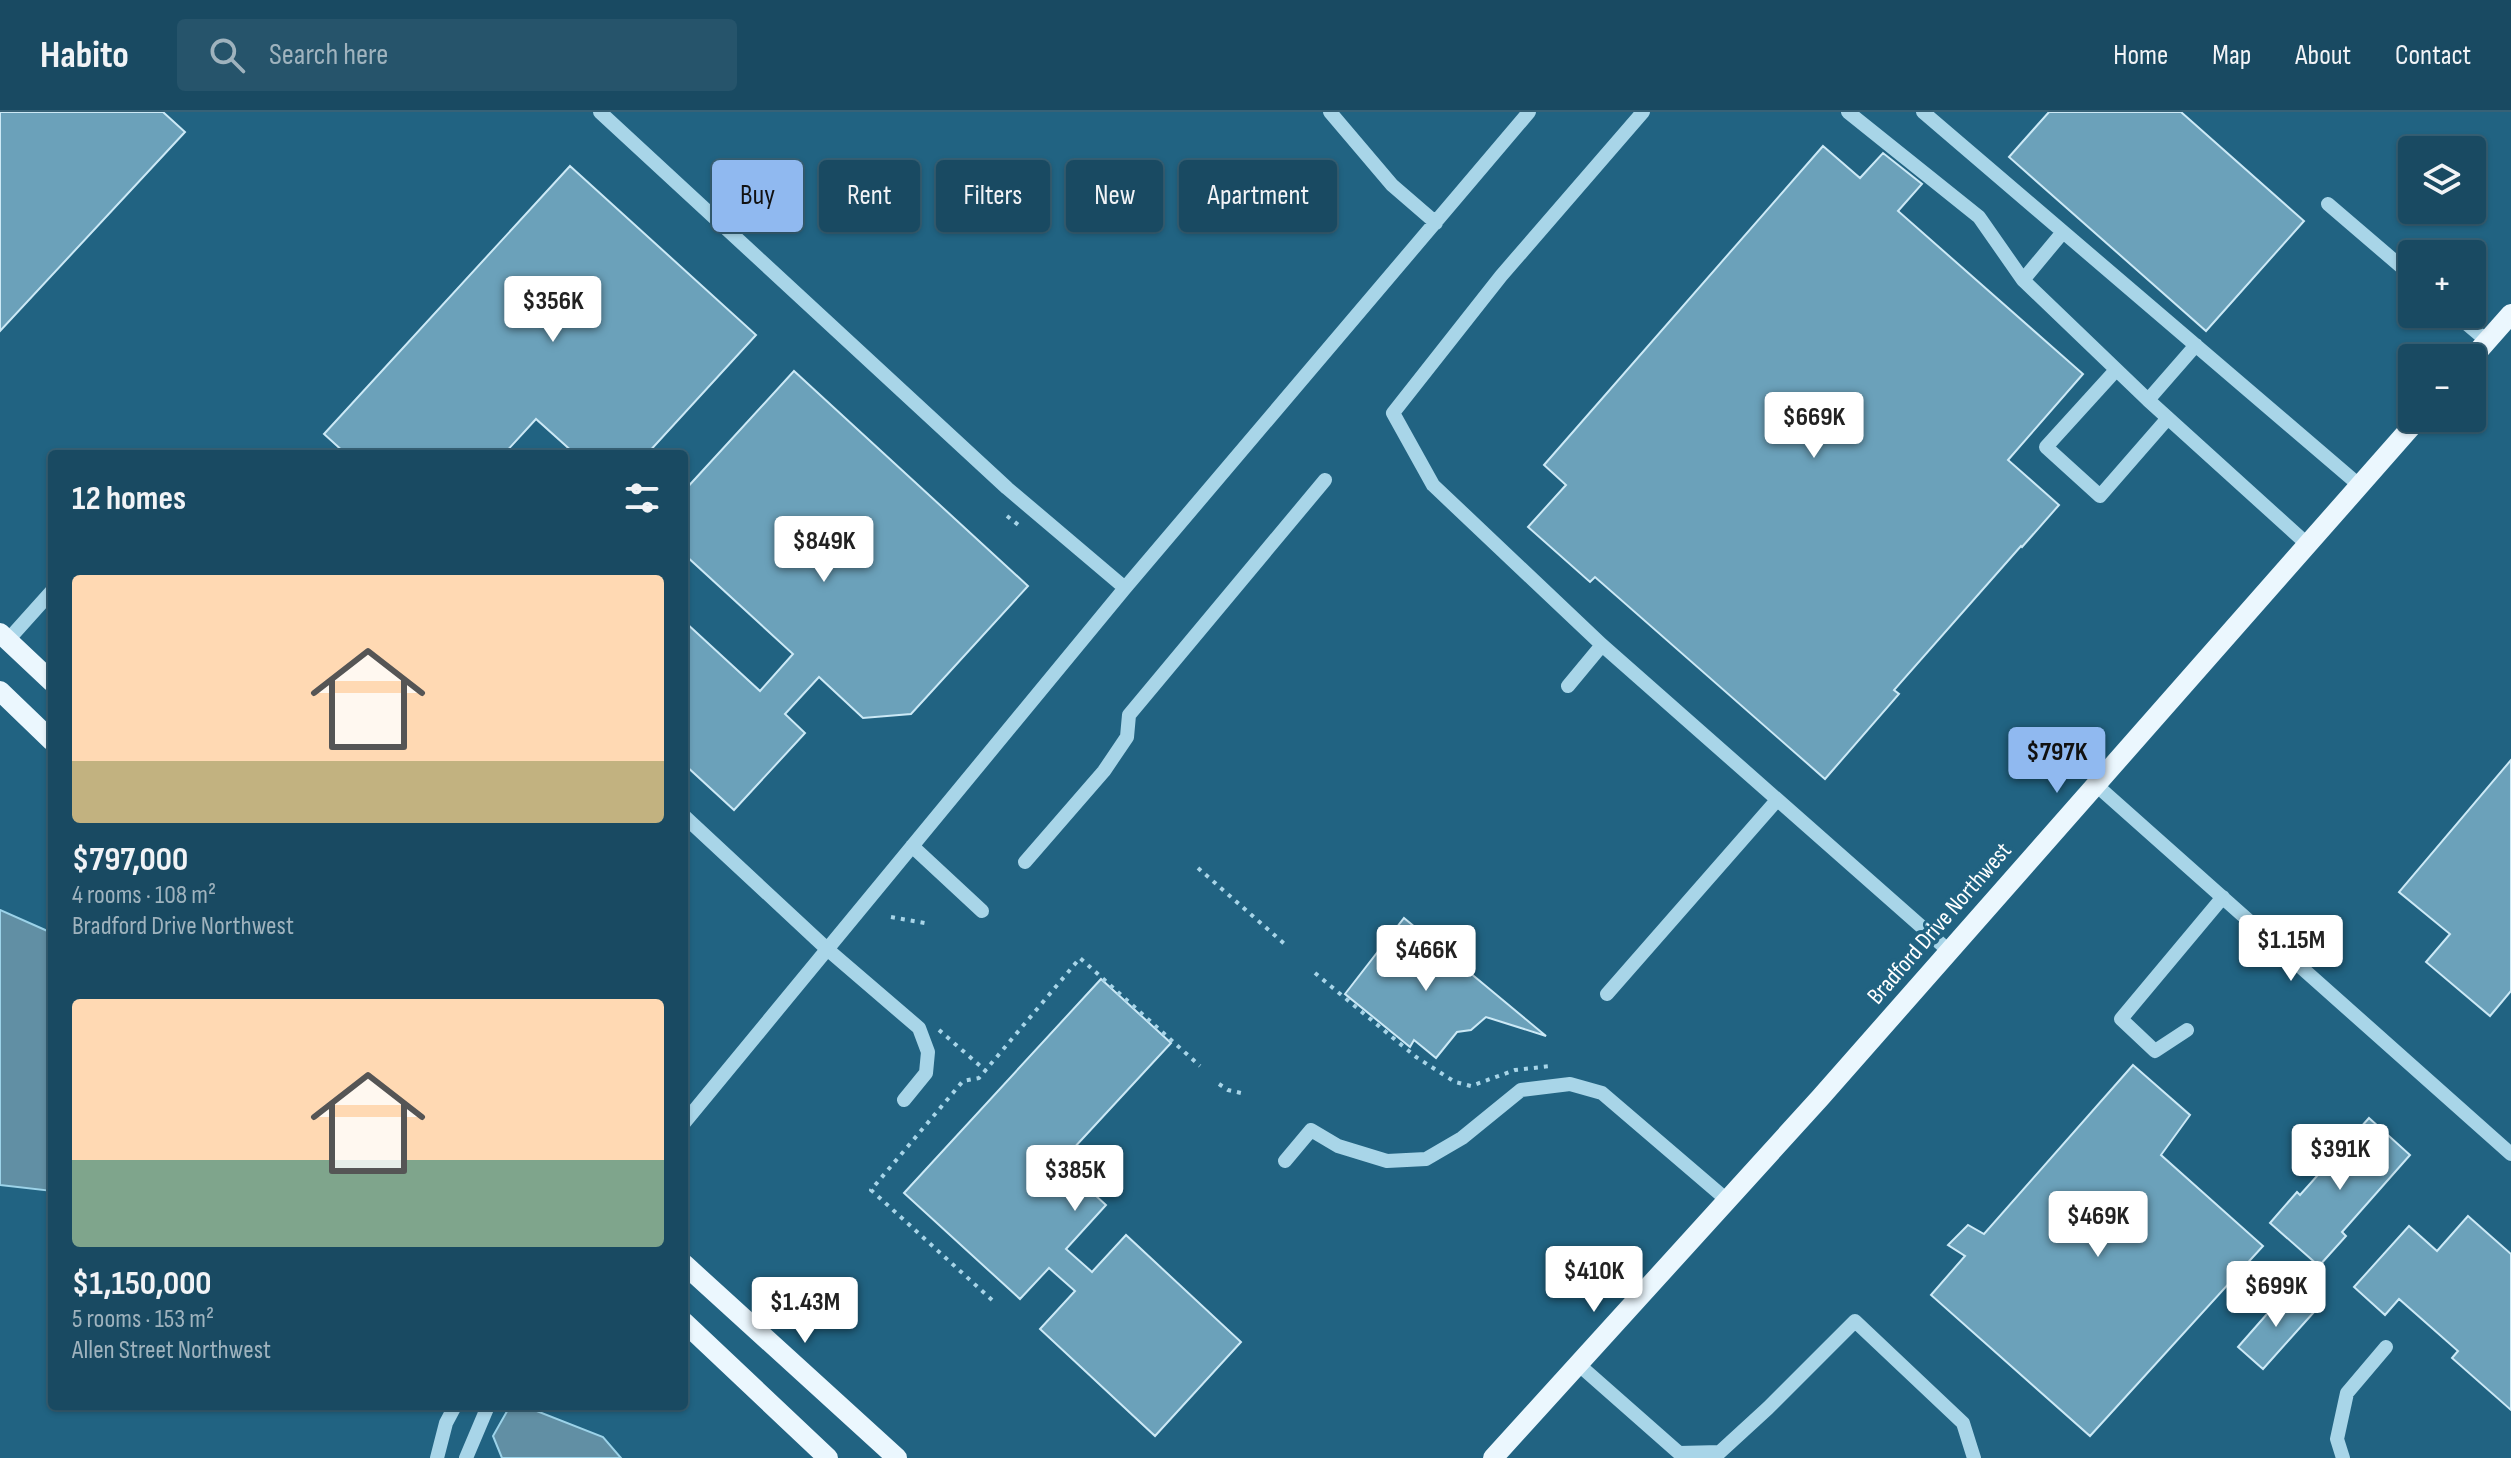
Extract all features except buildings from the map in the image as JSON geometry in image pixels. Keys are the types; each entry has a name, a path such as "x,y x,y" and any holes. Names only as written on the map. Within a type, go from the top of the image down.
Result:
{"main road":[{"path":"2484,344 2511,314"},
{"name":"Bradford Drive Northwest","path":"1493,1458 1949,951 2406,432"},
{"path":"4,637 48,678"},
{"path":"0,691 48,737"},
{"path":"688,1268 897,1458"},
{"path":"688,1326 828,1458"}],"street":[{"path":"600,112 1007,488 1125,588"},
{"path":"1330,112 1392,185 1436,223"},
{"path":"688,1117 1125,588 1529,112"},
{"path":"1643,112 1501,276 1393,413 1433,485 1602,645 1949,951"},
{"path":"1848,112 1979,217 2023,280 2148,400 2307,544"},
{"path":"1923,112 2359,485"},
{"path":"2328,204 2398,264"},
{"path":"2023,280 2063,232"},
{"path":"2472,328 2487,341"},
{"path":"2148,400 2196,345"},
{"path":"2116,370 2046,447 2100,496 2168,418"},
{"path":"1025,862 1104,771 1127,737 1129,715 1325,480"},
{"path":"4,637 48,595"},
{"path":"1568,686 1602,645"},
{"path":"2095,784 2511,1154"},
{"path":"1607,994 1777,800"},
{"path":"688,820 827,949 919,1028 928,1052 926,1073 904,1100"},
{"path":"912,846 982,911"},
{"path":"2187,1030 2155,1051 2121,1019 2223,897"},
{"path":"1285,1161 1311,1130 1338,1146 1387,1161 1426,1159 1462,1138 1521,1090 1570,1084 1602,1093 1727,1200"},
{"path":"1578,1364 1679,1453 1720,1452 1855,1321 1963,1423 1974,1458"},
{"path":"2343,1458 2337,1439 2347,1393 2386,1347"},
{"path":"437,1458 446,1423 453,1410"},
{"path":"466,1458 486,1410"}],"path":[{"path":"1007,516 1028,532"},
{"path":"1198,868 1288,947"},
{"path":"891,917 930,924"},
{"path":"992,1300 871,1190 963,1081 979,1078 986,1071 1080,958 1200,1066"},
{"path":"1315,973 1416,1057 1455,1082 1471,1086 1515,1070 1561,1067"},
{"path":"939,1030 986,1071"},
{"path":"1219,1084 1241,1093"}],"water":[{"path":"0,910 48,931 48,1191 0,1185"},
{"path":"508,1410 534,1410 603,1437 621,1458 502,1458 493,1436"}]}
